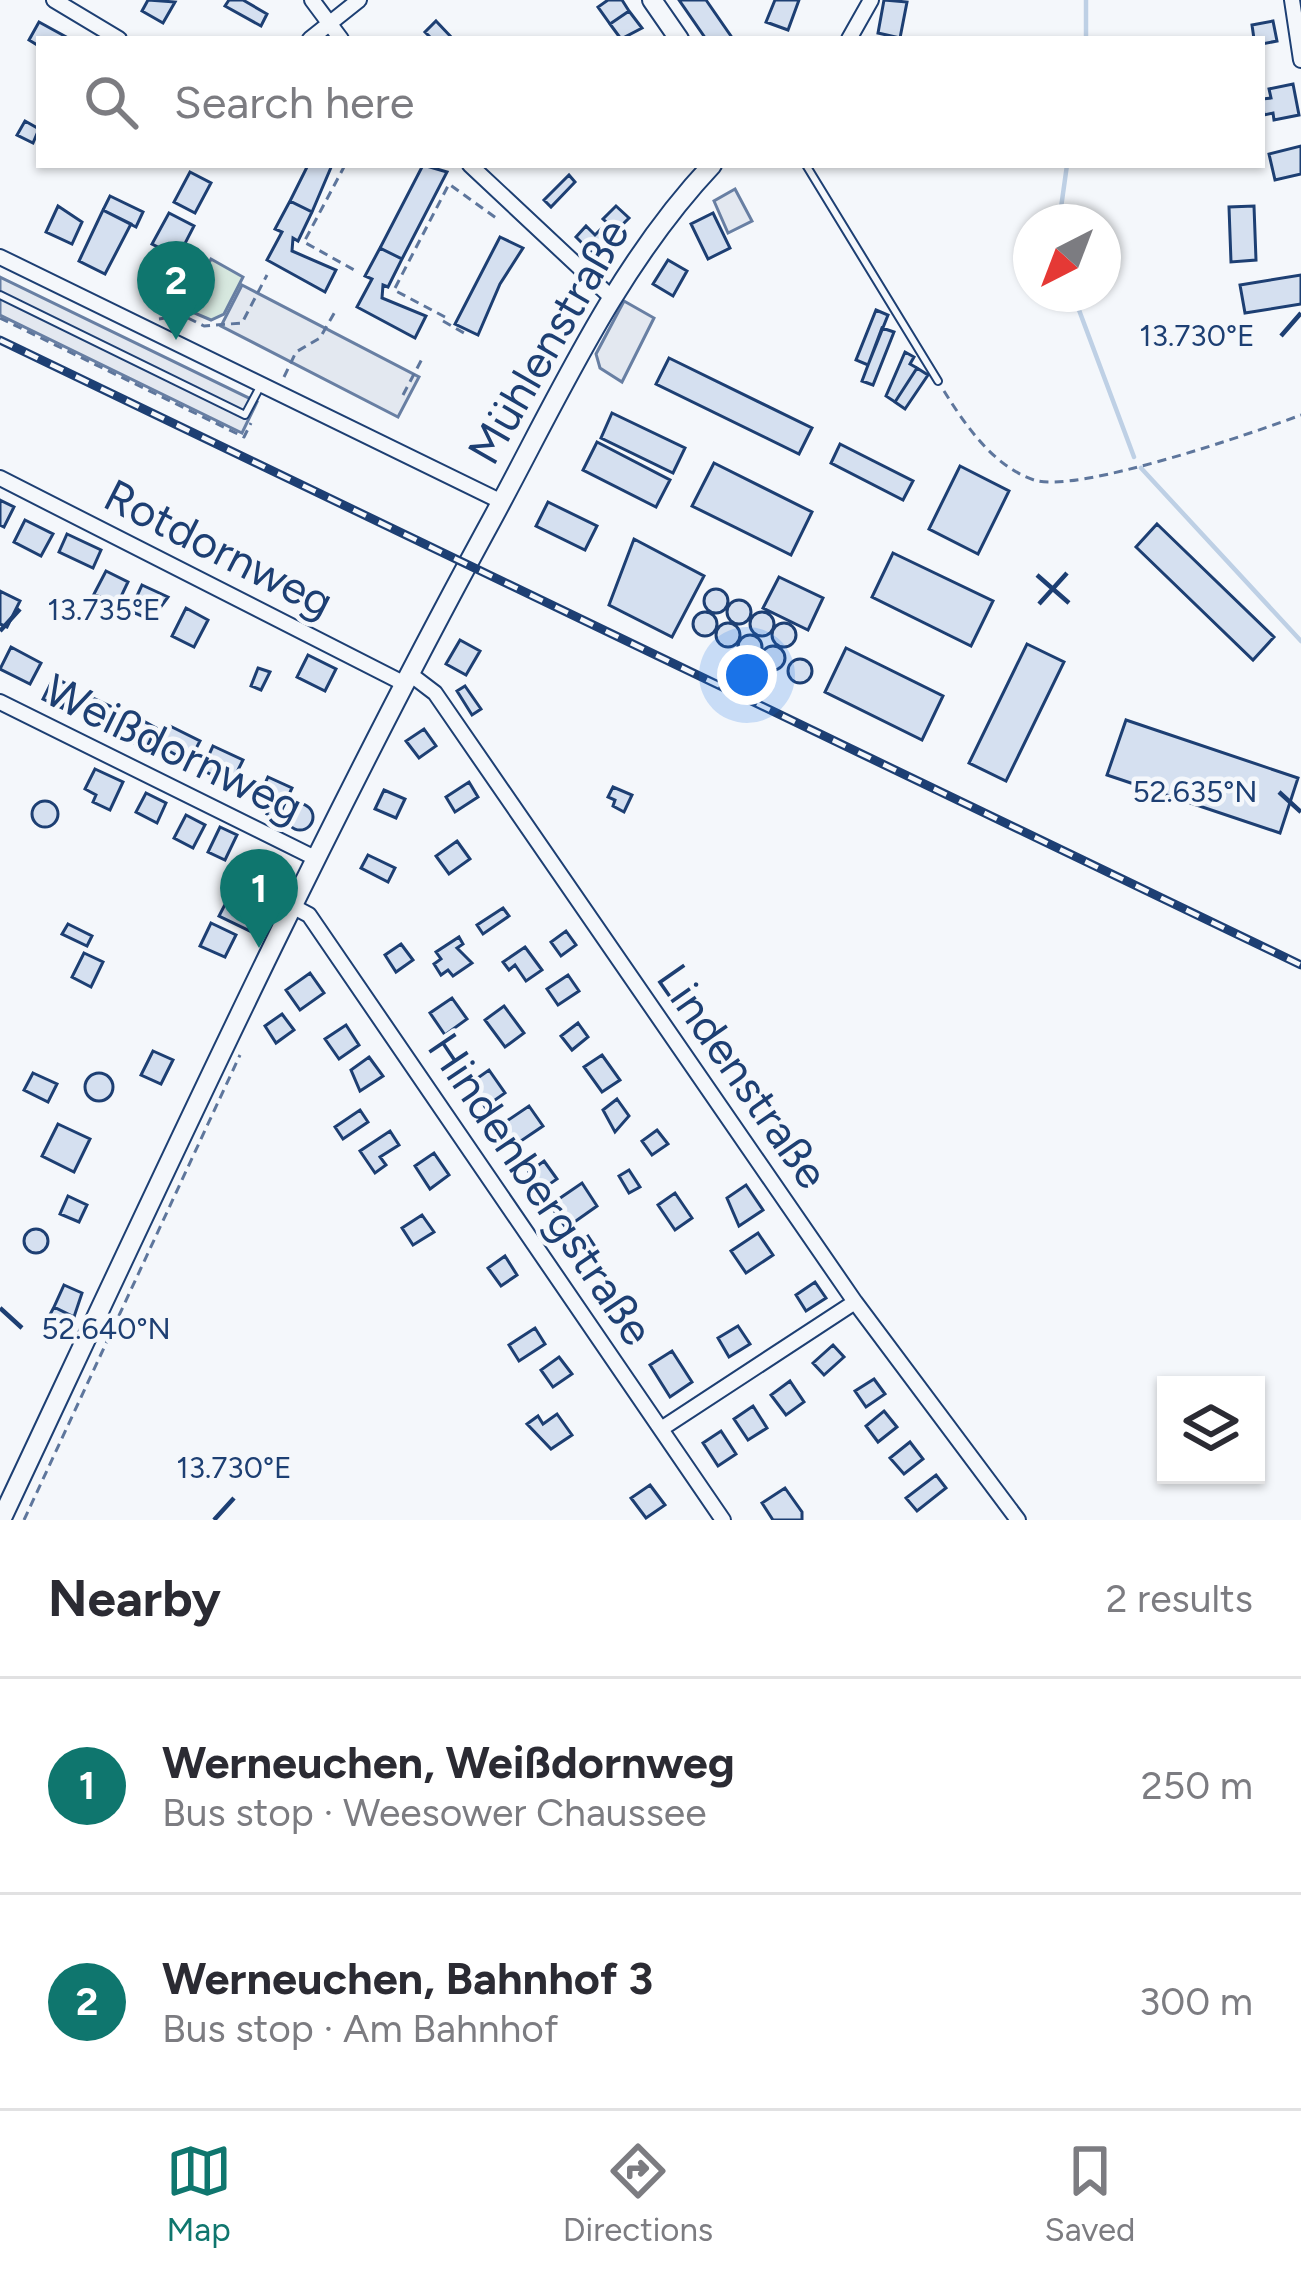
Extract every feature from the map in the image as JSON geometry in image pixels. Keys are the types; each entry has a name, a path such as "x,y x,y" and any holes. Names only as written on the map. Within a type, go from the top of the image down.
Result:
{"main road":[{"path":"652,0 677,36"},
{"name":"Mühlenstraße","path":"1,1520 315,858 467,566 612,298 655,228 709,168"}],"street":[{"path":"54,0 113,36"},
{"path":"311,0 338,36"},
{"path":"313,36 359,0"},
{"path":"851,36 871,0"},
{"path":"1292,0 1301,60"},
{"path":"473,168 612,298"},
{"path":"0,257 502,502"},
{"name":"Rotdornweg","path":"0,478 408,679"},
{"name":"Lindenstraße","path":"408,679 435,693 855,1301 1018,1520"},
{"name":"Weißdornweg","path":"0,702 315,858"},
{"name":"Hindenbergstraße","path":"292,906 309,915 360,986 722,1520"},
{"path":"661,1429 855,1301"}],"lane":[{"path":"808,168 938,381"},
{"path":"0,295 245,415 262,383"}],"path":[{"path":"343,168 304,242 356,271"},
{"path":"464,333 394,290 449,184 496,218"},
{"path":"153,320 182,315 204,326 242,323 268,275"},
{"path":"284,377 296,352 320,338 336,310"},
{"path":"0,318 244,436 254,416"},
{"path":"403,395 423,357"},
{"path":"938,381 973,436 1024,476 1054,484 1214,444 1301,415"},
{"path":"24,1520 240,1063 242,1041 232,1035"}],"shaded area":[{"path":"735,189 752,221 728,233 714,201"},
{"path":"211,259 243,277 224,314 211,320 185,309"},
{"path":"0,277 257,402 242,433 0,315"},
{"path":"242,285 419,377 398,417 221,326"},
{"path":"624,301 654,318 622,382 600,368 596,354"}],"building":[{"path":"148,0 175,2 163,23 142,11"},
{"path":"229,0 243,0 267,14 261,26 225,6"},
{"path":"608,0 622,0 629,11 610,24 598,7"},
{"path":"679,0 706,0 731,36 704,36"},
{"path":"775,0 799,0 788,30 766,22"},
{"path":"884,0 907,2 900,36 878,33"},
{"path":"629,11 642,28 619,36 610,24"},
{"path":"436,21 450,36 429,36 425,32"},
{"path":"1273,21 1277,41 1265,43 1265,36 1254,36 1252,25"},
{"path":"39,22 65,36 36,36 36,44 29,40"},
{"path":"1293,84 1299,115 1274,120 1273,113 1265,115 1269,89"},
{"path":"25,121 36,127 33,143 17,135"},
{"path":"1301,146 1301,174 1275,180 1269,154"},
{"path":"306,168 331,168 312,212 290,201"},
{"path":"421,168 447,172 402,259 380,248"},
{"path":"190,172 211,183 195,213 174,202"},
{"path":"569,175 575,182 551,207 544,200"},
{"path":"110,196 143,212 136,227 103,210"},
{"path":"290,201 312,212 298,241 293,238 292,251 336,270 325,292 267,260 282,232 275,229"},
{"path":"58,206 82,222 72,244 46,232"},
{"path":"616,206 629,218 616,231 603,219"},
{"path":"1254,206 1256,260 1231,262 1229,207"},
{"path":"103,210 131,224 105,274 79,261"},
{"path":"169,213 194,226 178,257 152,244"},
{"path":"713,213 730,248 708,259 691,224"},
{"path":"606,224 618,236 596,257 576,237 586,226 595,235"},
{"path":"500,237 523,248 500,284 478,335 455,324"},
{"path":"380,248 402,259 388,287 383,285 382,298 426,316 415,338 357,307 372,279 365,276"},
{"path":"668,260 687,271 673,296 653,284"},
{"path":"1301,275 1301,304 1245,313 1240,285"},
{"path":"876,310 888,315 868,365 856,360"},
{"path":"882,328 894,332 873,385 862,381"},
{"path":"905,352 914,357 910,364 917,368 895,402 886,396"},
{"path":"669,358 812,428 799,454 656,384"},
{"path":"917,368 928,375 905,409 895,402"},
{"path":"612,413 685,448 673,473 601,438"},
{"path":"597,442 670,480 656,507 583,470"},
{"path":"840,444 913,481 903,500 831,463"},
{"path":"714,463 812,512 791,555 692,506"},
{"path":"960,466 1009,491 978,554 929,529"},
{"path":"0,500 14,507 4,527 0,525"},
{"path":"548,502 597,526 585,550 536,526"},
{"path":"25,520 53,534 41,556 14,542"},
{"path":"1157,524 1274,637 1253,660 1136,547"},
{"path":"67,534 101,550 93,568 59,552"},
{"path":"634,539 704,576 672,637 609,605"},
{"path":"893,553 993,601 971,646 872,597"},
{"path":"106,571 128,582 117,605 94,594"},
{"path":"779,577 823,598 808,630 763,608"},
{"path":"142,585 168,597 151,620 130,611"},
{"path":"716,589 725,592 725,610 716,613 707,610 704,601 707,592"},
{"path":"0,591 20,601 7,627 0,624"},
{"path":"739,600 748,603 748,621 739,624 730,621 727,612 730,603"},
{"path":"186,608 208,620 194,647 172,636"},
{"path":"705,612 714,615 714,633 705,636 696,633 693,624 696,615"},
{"path":"762,612 771,615 771,633 762,636 753,633 750,624 753,615"},
{"path":"728,623 737,626 737,644 728,647 719,644 716,635 719,626"},
{"path":"784,623 793,626 793,644 784,647 775,644 772,635 775,626"},
{"path":"750,635 759,638 759,656 750,659 741,656 738,647 741,638"},
{"path":"460,640 480,651 466,675 446,664"},
{"path":"1027,644 1064,662 1006,781 969,763"},
{"path":"773,646 782,649 782,667 773,670 764,667 761,658 764,649"},
{"path":"11,647 41,663 30,684 0,669"},
{"path":"846,648 943,696 922,740 825,692"},
{"path":"308,655 336,669 325,691 297,677"},
{"path":"800,659 809,662 809,680 800,683 791,680 788,671 791,662"},
{"path":"258,668 270,672 261,690 251,686"},
{"path":"54,677 72,687 62,708 43,699"},
{"path":"465,686 481,709 472,715 457,691"},
{"path":"91,697 114,708 105,727 82,715"},
{"path":"138,718 156,728 146,749 128,740"},
{"path":"1126,720 1298,778 1280,833 1107,775"},
{"path":"170,726 200,741 189,762 160,746"},
{"path":"424,729 436,746 419,758 406,741"},
{"path":"213,746 243,760 231,784 202,770"},
{"path":"95,769 123,782 110,810 93,802 96,795 85,789"},
{"path":"268,777 292,788 278,818 267,814 271,805 258,799"},
{"path":"469,782 478,797 455,812 446,797"},
{"path":"613,787 632,795 624,812 608,797"},
{"path":"384,790 405,799 396,818 375,809"},
{"path":"146,793 166,803 157,823 136,812"},
{"path":"45,801 58,814 45,827 32,814"},
{"path":"300,804 313,817 300,830 287,817"},
{"path":"186,815 205,825 193,848 174,838"},
{"path":"220,827 237,835 225,860 208,852"},
{"path":"457,841 470,859 449,874 436,856"},
{"path":"368,855 395,868 388,882 361,868"},
{"path":"264,870 283,880 275,896 256,886"},
{"path":"232,891 258,904 253,915 262,920 256,934 219,916"},
{"path":"503,908 509,916 483,934 477,925"},
{"path":"211,923 236,935 225,957 200,946"},
{"path":"68,924 92,936 87,946 62,934"},
{"path":"566,931 576,945 561,956 551,942"},
{"path":"459,937 463,944 457,948 472,963 453,976 448,970 441,975 434,964 441,959 436,952"},
{"path":"401,944 413,960 396,972 385,955"},
{"path":"525,947 542,970 526,981 515,965 509,970 503,962"},
{"path":"84,953 103,962 91,987 72,977"},
{"path":"310,973 324,993 300,1010 286,990"},
{"path":"568,975 579,991 558,1005 547,989"},
{"path":"452,998 467,1019 445,1035 430,1013"},
{"path":"504,1006 524,1033 505,1047 485,1020"},
{"path":"282,1014 294,1030 276,1043 265,1026"},
{"path":"578,1023 588,1037 572,1050 561,1036"},
{"path":"346,1025 359,1045 339,1059 325,1039"},
{"path":"153,1051 173,1060 161,1084 141,1075"},
{"path":"602,1055 620,1080 602,1092 584,1067"},
{"path":"369,1057 383,1076 360,1091 351,1070"},
{"path":"489,1070 505,1093 485,1107 472,1082"},
{"path":"33,1073 57,1084 48,1102 24,1090"},
{"path":"99,1073 109,1077 113,1087 109,1097 99,1101 89,1097 85,1087 89,1077"},
{"path":"617,1099 629,1116 615,1132 603,1110"},
{"path":"529,1106 543,1126 515,1145 501,1125"},
{"path":"360,1110 368,1122 343,1139 335,1127"},
{"path":"58,1124 90,1139 74,1172 42,1156"},
{"path":"657,1130 668,1144 652,1155 642,1141"},
{"path":"390,1131 399,1145 380,1157 386,1165 375,1173 360,1151"},
{"path":"434,1153 449,1175 430,1189 415,1166"},
{"path":"544,1161 557,1179 541,1190 529,1172"},
{"path":"629,1170 640,1187 629,1193 619,1176"},
{"path":"582,1183 597,1206 566,1228 550,1205"},
{"path":"746,1185 763,1210 739,1226 727,1198"},
{"path":"675,1193 692,1218 675,1230 658,1205"},
{"path":"68,1196 87,1205 79,1222 60,1214"},
{"path":"422,1215 434,1232 413,1245 402,1228"},
{"path":"36,1229 48,1241 36,1253 24,1241"},
{"path":"758,1233 773,1255 746,1273 731,1251"},
{"path":"588,1236 600,1254 584,1264 572,1246"},
{"path":"505,1256 517,1275 501,1286 488,1268"},
{"path":"815,1282 826,1298 806,1311 796,1295"},
{"path":"64,1285 82,1293 74,1317 54,1307"},
{"path":"54,1307 74,1317 66,1334 45,1324"},
{"path":"738,1326 750,1344 729,1357 718,1338"},
{"path":"535,1328 545,1344 519,1361 509,1345"},
{"path":"833,1345 844,1357 824,1375 813,1363"},
{"path":"672,1351 692,1382 670,1397 650,1365"},
{"path":"559,1357 572,1374 553,1387 541,1370"},
{"path":"874,1379 885,1394 866,1407 855,1391"},
{"path":"790,1381 804,1402 786,1415 771,1395"},
{"path":"753,1406 767,1428 748,1440 734,1419"},
{"path":"884,1411 897,1427 878,1442 866,1426"},
{"path":"557,1414 572,1435 551,1449 527,1424 538,1416 543,1424"},
{"path":"721,1431 736,1454 718,1466 703,1443"},
{"path":"910,1442 923,1459 904,1474 890,1458"},
{"path":"936,1475 946,1488 917,1511 906,1498"},
{"path":"650,1485 665,1505 646,1518 631,1498"},
{"path":"785,1488 802,1512 802,1520 773,1520 762,1503"}],"waterway":[{"path":"1086,0 1086,36"},
{"path":"1062,204 1067,168"},
{"path":"1080,312 1134,457"},
{"path":"1141,468 1301,641"}],"railway":[{"path":"0,340 1301,965"}],"place":[{"name":"Werneuchen, Bahnhof 3","path":"176,340"},
{"name":"Werneuchen, Weißdornweg","path":"259,948"}]}
